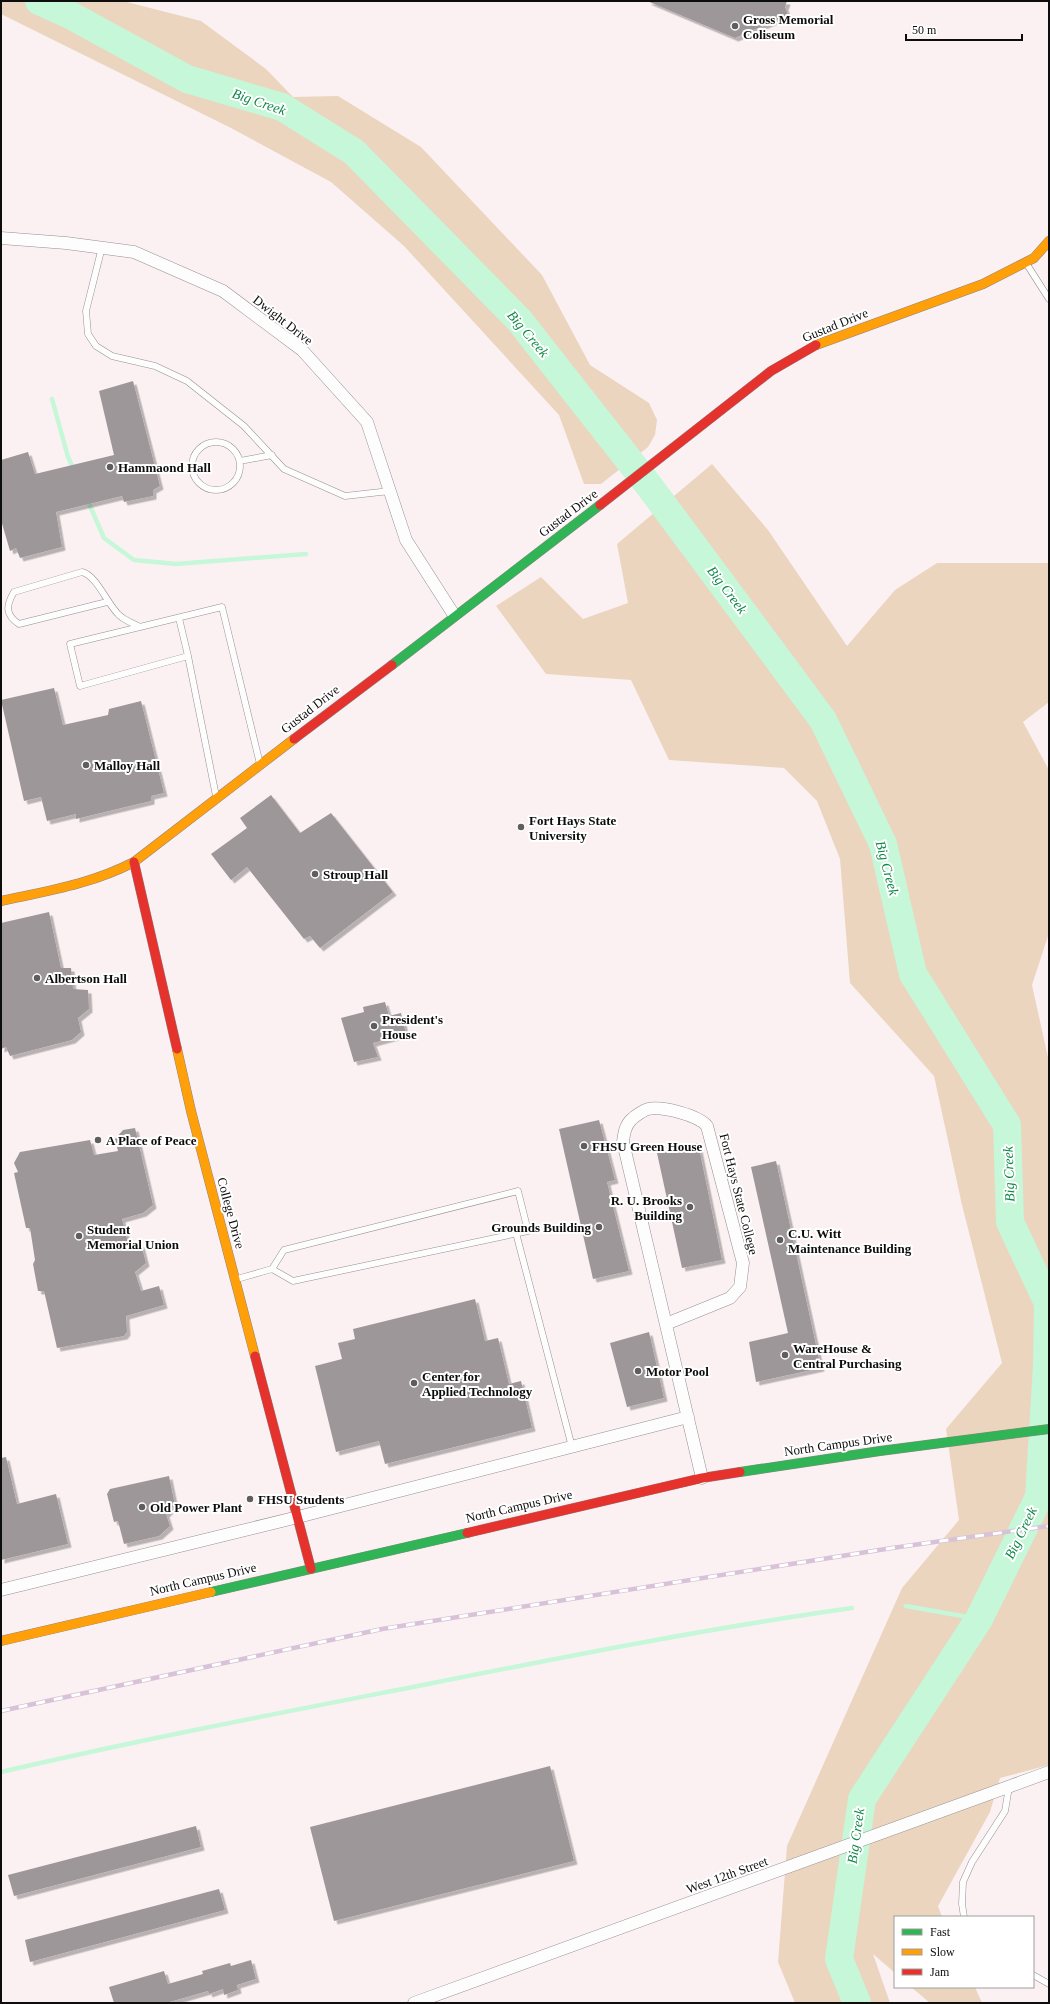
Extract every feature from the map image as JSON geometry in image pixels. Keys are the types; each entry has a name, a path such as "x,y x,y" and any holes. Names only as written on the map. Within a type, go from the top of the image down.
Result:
{"street":[{"name":"Dwight Drive","path":"1,238 66,242 134,252 223,291 302,350 367,422 406,540 454,616"},
{"name":"Gustad Drive","path":"1,901 97,880 134,862 605,501 771,371 812,346 983,284 1034,258 1049,241"},
{"name":"College Drive","path":"134,862 191,1111 311,1569"},
{"name":"Fort Hays State College","path":"666,1324 730,1298 740,1287 743,1263 707,1126 703,1120 688,1114 648,1109 632,1118 626,1127 623,1142 702,1478"},
{"path":"1,1590 298,1517 688,1417"},
{"name":"North Campus Drive","path":"1,1641 702,1478 880,1451 1049,1429"},
{"name":"West 12th Street","path":"414,2003 1049,1772"}],"lane":[{"path":"102,247 86,311 88,334 96,346 112,356 155,366 187,381 244,426 284,468 345,496 390,491"},
{"path":"1025,262 1049,299"},
{"path":"210,443 225,444 232,448 240,461 240,469 233,483 218,490 203,486 197,481 193,474 193,458 197,452 210,443"},
{"path":"240,461 272,454"},
{"path":"107,602 19,624 12,620 7,611 9,601 14,592 82,572 87,573 93,579 107,602 119,616 140,627"},
{"path":"188,656 80,686 70,644 222,607 260,765"},
{"path":"180,618 217,798"},
{"path":"235,1280 272,1269 284,1250 518,1190 528,1231 293,1281 272,1269"},
{"path":"516,1233 572,1447"},
{"path":"964,1916 962,1904 963,1882 972,1862 1005,1811 1009,1787"},
{"path":"1034,1976 1049,1984"}],"shaded area":[{"path":"1,1 123,1 201,21 266,69 293,97 338,96 421,147 542,275 590,365 649,403 657,420 655,435 648,447 601,484 584,484 559,415 404,246 331,182 231,128 1,14"},
{"path":"712,464 768,530 847,646 895,590 937,563 1049,563 1049,702 1023,722 1049,770 1049,933 1032,985 1049,1062 1049,1765 1000,1778 990,1812 938,1906 942,1916 894,1916 894,1972 873,1954 890,2003 795,2003 778,1962 787,1846 902,1588 959,1520 946,1429 1002,1363 962,1205 934,1076 850,983 840,859 817,801 784,768 669,760 631,680 546,674 496,606 541,577 583,619 628,603 617,544"},
{"path":"912,1988 975,1988 982,2003 930,2003"}],"building":[{"name":"Gross Memorial Coliseum","path":"647,1 787,1 785,7 788,15 735,38"},
{"name":"Hammaond Hall","path":"133,381 160,486 153,490 153,496 124,502 122,496 56,512 62,547 20,558 16,548 10,551 1,520 1,460 28,452 35,474 114,455 99,391"},
{"name":"Malloy Hall","path":"54,688 63,725 108,715 109,709 141,701 164,793 151,796 151,801 76,819 76,814 47,821 41,797 24,801 1,700"},
{"name":"Stroup Hall","path":"271,795 300,833 331,813 393,892 320,948 310,936 304,939 247,867 231,880 211,854 247,828 240,818"},
{"name":"Albertson Hall","path":"49,912 61,968 71,968 73,989 88,990 89,1009 78,1018 81,1032 72,1040 10,1056 6,1047 1,1049 1,923"},
{"name":"President's House","path":"385,1002 389,1016 401,1013 406,1034 373,1043 378,1057 354,1062 341,1018 364,1012 363,1007"},
{"name":"Grounds Building","path":"599,1120 615,1180 607,1182 629,1271 593,1279 559,1129"},
{"name":"Student Memorial Union","path":"135,1128 153,1205 143,1213 122,1219 129,1247 141,1244 146,1263 135,1272 141,1291 159,1286 164,1305 126,1316 127,1332 124,1336 57,1348 44,1291 38,1291 33,1264 35,1260 30,1228 26,1228 14,1173 18,1172 14,1163 20,1152 90,1140 94,1155 118,1151 115,1139 123,1130"},
{"name":"R. U. Brooks Building","path":"698,1143 722,1260 682,1268 657,1153"},
{"path":"776,1161 821,1368 756,1382 749,1342 788,1333 751,1167"},
{"name":"Center for Applied Technology","path":"475,1299 485,1341 498,1338 509,1384 521,1381 532,1428 385,1464 379,1441 336,1452 315,1366 342,1359 338,1343 355,1339 353,1329"},
{"name":"Motor Pool","path":"649,1332 664,1398 627,1407 610,1343"},
{"path":"6,1457 17,1504 56,1494 68,1544 1,1560 1,1458"},
{"name":"Old Power Plant","path":"169,1476 175,1505 166,1514 170,1526 159,1536 124,1544 118,1521 114,1522 107,1494 110,1489"},
{"path":"550,1766 574,1861 334,1921 310,1827"},
{"path":"196,1826 201,1847 14,1896 8,1875"},
{"path":"219,1889 225,1910 30,1962 25,1940"},
{"path":"251,1960 256,1979 237,1985 238,1990 224,1995 223,1989 209,1994 208,1991 166,2003 114,2003 109,1987 164,1971 168,1984 203,1974 202,1971 230,1963 231,1966"}],"waterway":[{"name":"Big Creek","path":"39,1 70,15 187,79 282,107 354,152 519,320 650,487 823,720 883,844 913,974 1007,1125 1010,1222 1048,1303 1047,1365 1039,1497 979,1619 862,1799 839,1959 857,2003"},
{"path":"52,399 68,457 74,470"},
{"path":"87,499 104,538 134,560 176,564 306,554"},
{"path":"906,1606 979,1619"},
{"path":"1,1772 214,1726 587,1653 693,1633 852,1608"}],"railway":[{"path":"1,1711 382,1629 892,1548 1049,1526"}],"traffic: fast":[{"path":"392,665 600,505"},
{"path":"740,1472 880,1451 1049,1429"},
{"path":"211,1592 467,1533"}],"traffic: slow":[{"path":"816,345 983,284 1034,258 1049,241"},
{"path":"1,901 86,881 118,870 134,862 294,739"},
{"path":"177,1049 191,1111 255,1356"},
{"path":"1,1641 211,1592"}],"traffic: jam":[{"path":"600,505 771,371 816,345"},
{"path":"294,739 392,665"},
{"path":"134,862 177,1049"},
{"path":"255,1356 311,1569"},
{"path":"467,1533 702,1478 740,1472"}],"place":[{"name":"Gross Memorial Coliseum","path":"735,26"},
{"name":"Hammaond Hall","path":"110,467"},
{"name":"Malloy Hall","path":"86,765"},
{"name":"Fort Hays State University","path":"521,827"},
{"name":"Stroup Hall","path":"315,874"},
{"name":"Albertson Hall","path":"37,978"},
{"name":"President's House","path":"374,1026"},
{"name":"A Place of Peace","path":"98,1140"},
{"name":"FHSU Green House","path":"584,1146"},
{"name":"R. U. Brooks Building","path":"690,1207"},
{"name":"Grounds Building","path":"599,1227"},
{"name":"Student Memorial Union","path":"79,1236"},
{"name":"C.U. Witt Maintenance Building","path":"780,1240"},
{"name":"WareHouse & Central Purchasing","path":"785,1355"},
{"name":"Motor Pool","path":"638,1371"},
{"name":"Center for Applied Technology","path":"414,1383"},
{"name":"FHSU Students","path":"250,1499"},
{"name":"Old Power Plant","path":"142,1507"}]}
